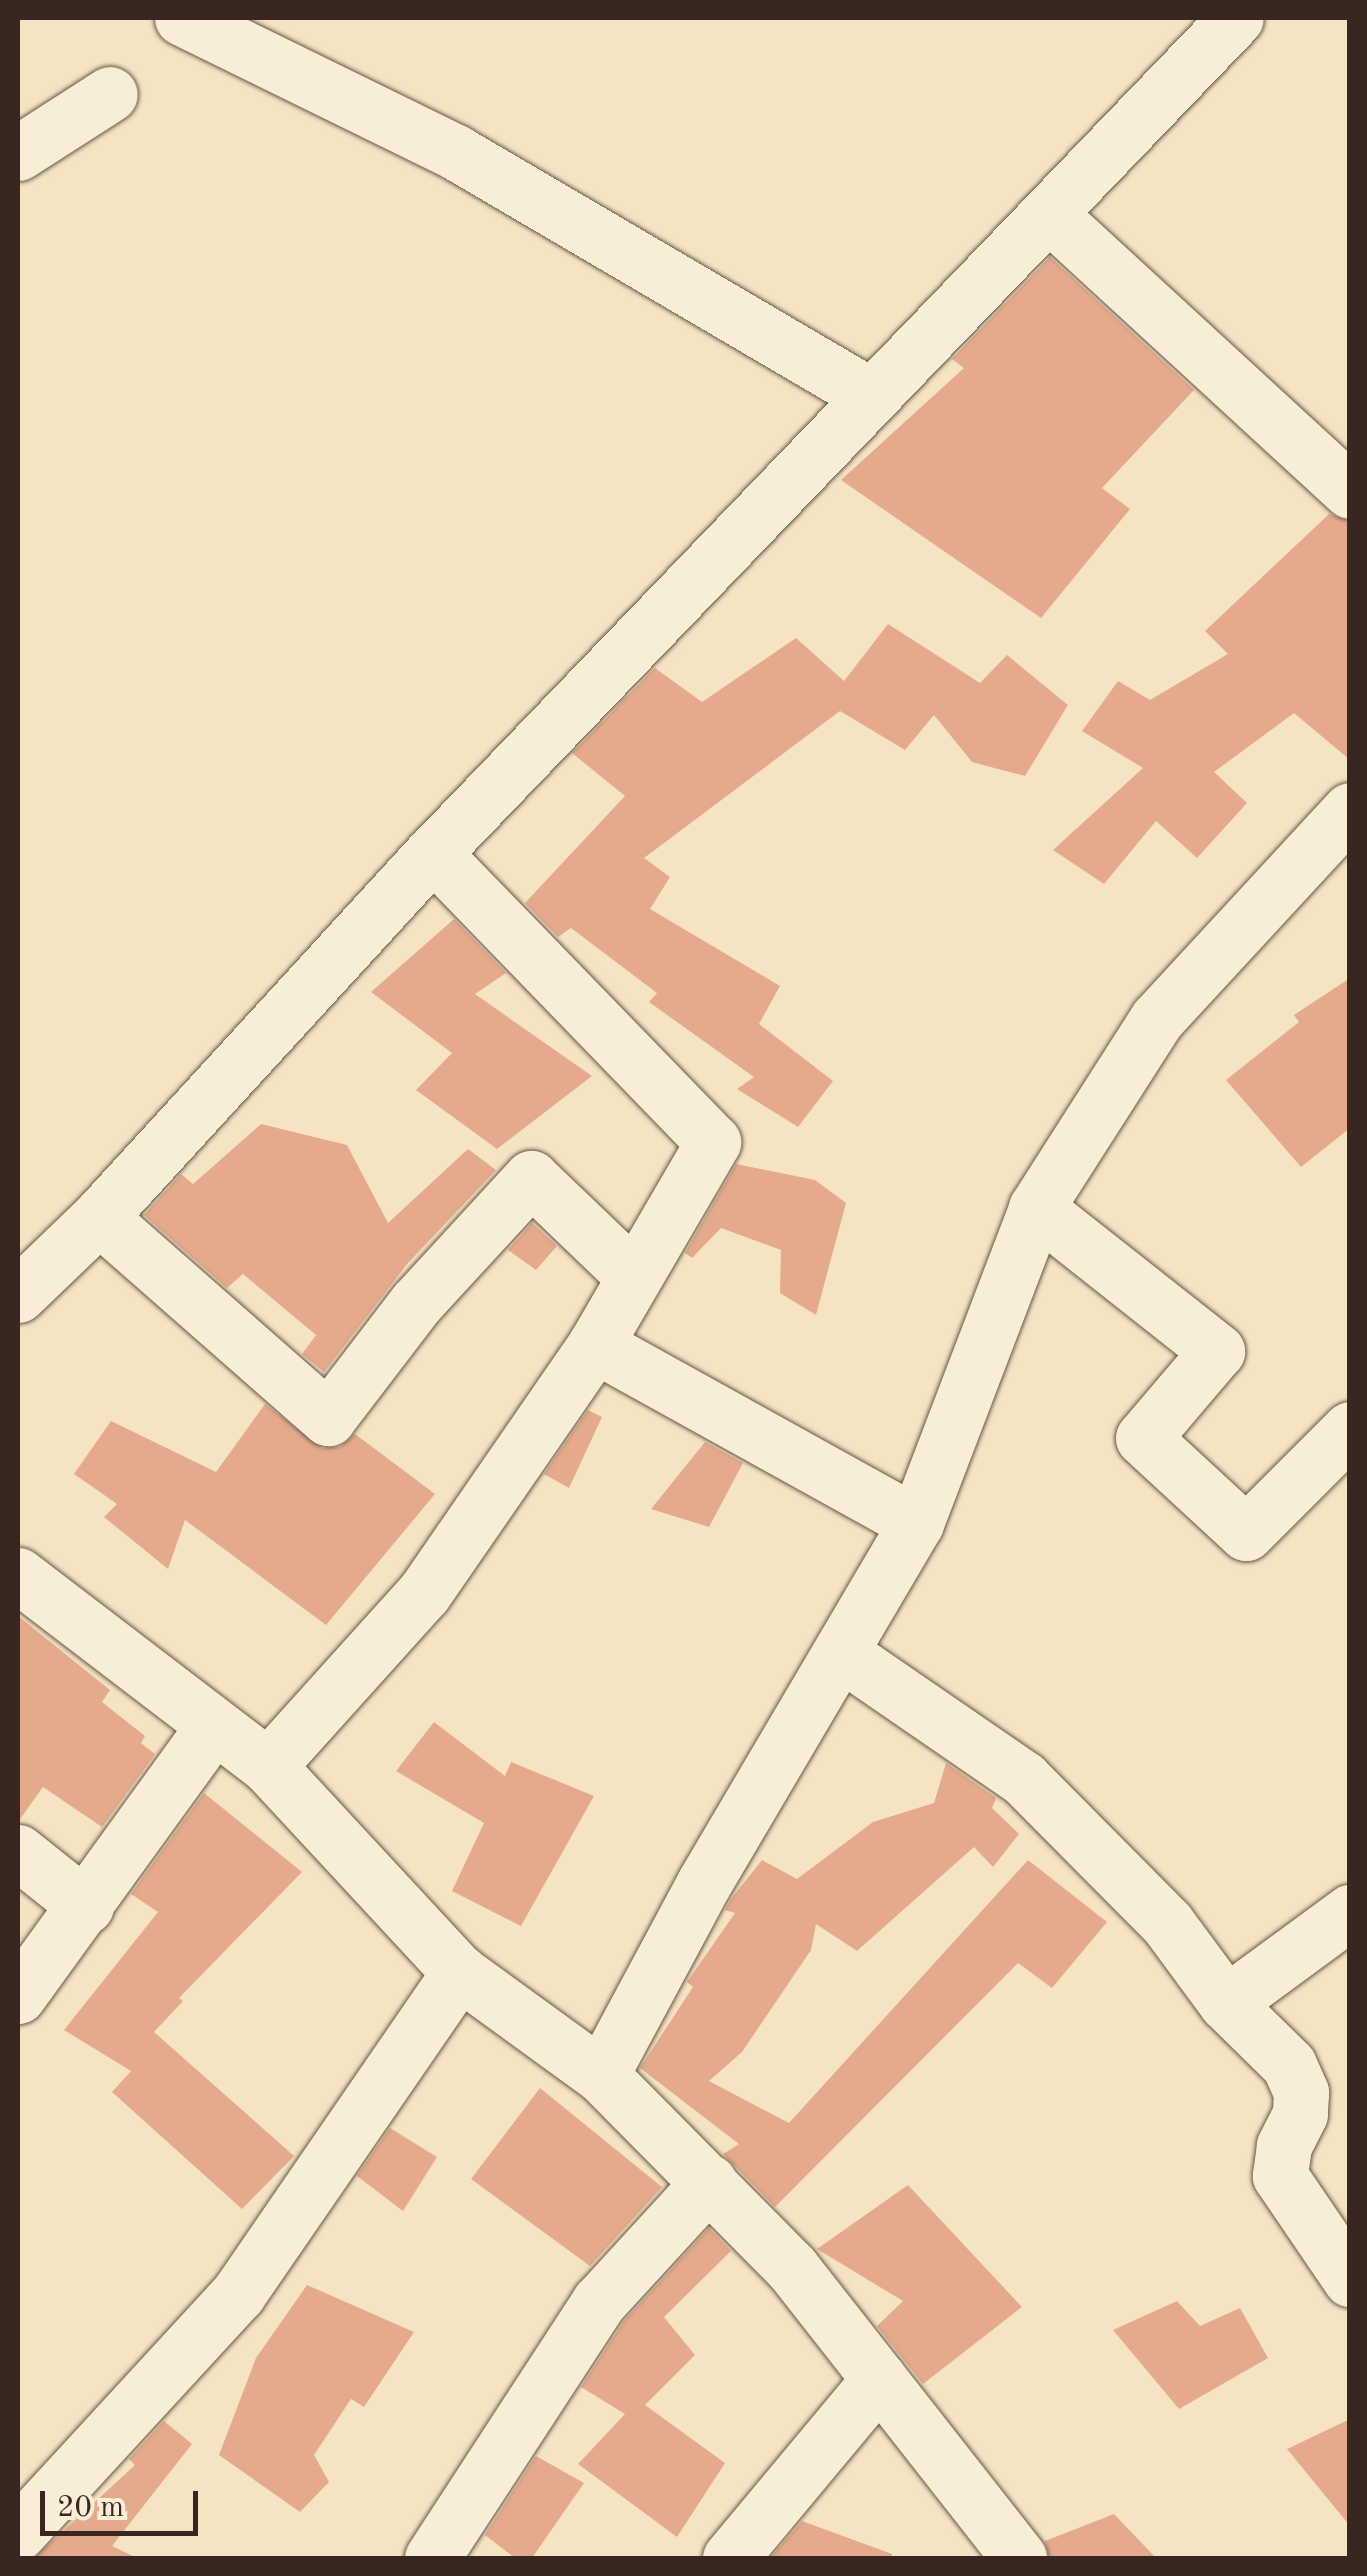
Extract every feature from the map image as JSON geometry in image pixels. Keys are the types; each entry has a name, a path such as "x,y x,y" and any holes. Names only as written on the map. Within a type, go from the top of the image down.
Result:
{"street":[{"path":"182,18 458,153 869,395"},
{"path":"18,1295 99,1217 433,853 869,395 1236,18"},
{"path":"18,153 110,94"},
{"path":"1048,214 1350,491"},
{"path":"600,2075 704,1883 916,1523 1036,1208 1157,1018 1350,810"},
{"path":"268,1766 424,1593 595,1345 632,1274 712,1142 433,853"},
{"path":"99,1217 328,1418 416,1303 531,1178 632,1274"},
{"path":"1036,1208 1217,1350 1144,1438 1246,1533 1350,1429"},
{"path":"595,1345 916,1523"},
{"path":"18,1575 268,1766 459,1972 600,2075 709,2182 792,2268 1019,2558"},
{"path":"841,1653 1024,1780 1167,1923 1226,2004 1289,2065 1301,2092 1280,2176 1350,2280"},
{"path":"18,1996 213,1726"},
{"path":"18,1852 86,1906"},
{"path":"1226,2004 1350,1912"},
{"path":"18,2533 238,2294 459,1972"},
{"path":"432,2558 598,2302 709,2182"},
{"path":"730,2558 879,2379"}],"building":[{"path":"1050,257 1194,390 1102,488 1130,509 1041,618 841,480 964,368 952,359"},
{"path":"1329,514 1350,521 1350,760 1294,713 1214,772 1247,803 1197,858 1156,821 1104,884 1053,850 1143,768 1082,731 1118,681 1150,700 1228,654 1205,631"},
{"path":"888,624 980,683 1007,655 1068,705 1025,776 972,762 934,715 905,750 840,711 644,858 670,877 650,909 780,986 759,1024 833,1081 798,1127 737,1089 754,1077 649,1002 657,993 571,928 558,937 525,903 625,796 572,753 655,668 702,702 796,638 844,681"},
{"path":"454,919 506,973 475,994 592,1076 497,1149 416,1090 452,1053 371,992"},
{"path":"1350,978 1350,1128 1301,1167 1226,1080 1299,1022 1294,1015"},
{"path":"261,1124 347,1145 388,1223 468,1149 496,1170 407,1264 324,1372 302,1354 316,1335 243,1274 227,1288 144,1215 181,1174 193,1184"},
{"path":"736,1164 815,1180 846,1203 816,1315 780,1293 781,1250 721,1228 692,1258 685,1253"},
{"path":"532,1223 557,1246 536,1270 508,1250"},
{"path":"265,1404 322,1448 340,1447 355,1434 435,1494 326,1625 185,1520 168,1569 104,1517 117,1504 74,1474 111,1421 216,1472"},
{"path":"588,1410 602,1417 569,1488 544,1474"},
{"path":"705,1442 743,1463 709,1527 651,1509"},
{"path":"18,1616 110,1690 102,1702 145,1736 141,1743 155,1754 102,1827 43,1787 18,1822"},
{"path":"434,1722 505,1776 511,1762 594,1796 521,1926 452,1891 484,1823 396,1771"},
{"path":"946,1763 996,1798 992,1808 1019,1834 993,1867 974,1847 857,1951 816,1924 811,1950 742,2052 709,2081 789,2123 1028,1860 1107,1922 1052,1988 1018,1963 775,2207 723,2154 739,2144 640,2068 693,1987 687,1982 735,1913 725,1910 731,1899 762,1860 797,1879 873,1822 934,1803"},
{"path":"204,1793 302,1872 179,1998 183,2001 154,2032 294,2156 242,2209 112,2092 131,2071 64,2030 158,1912 131,1894"},
{"path":"540,2088 662,2187 590,2266 471,2179"},
{"path":"390,2128 437,2157 403,2211 357,2176"},
{"path":"908,2185 1022,2307 923,2384 877,2326 903,2301 817,2249"},
{"path":"709,2228 731,2251 664,2317 695,2355 645,2405 725,2463 677,2537 578,2464 625,2414 581,2387 624,2321"},
{"path":"307,2285 414,2332 364,2407 351,2399 314,2455 329,2482 300,2512 219,2455 256,2358"},
{"path":"1177,2301 1200,2326 1240,2308 1268,2358 1179,2409 1113,2330"},
{"path":"1350,2419 1350,2526 1287,2449"},
{"path":"164,2421 192,2444 112,2546 137,2558 34,2558 135,2465 129,2459"},
{"path":"536,2456 584,2483 532,2558 515,2558 485,2535"},
{"path":"1114,2514 1156,2558 1049,2558 1045,2541"},
{"path":"802,2521 892,2554 891,2558 770,2558"}]}
